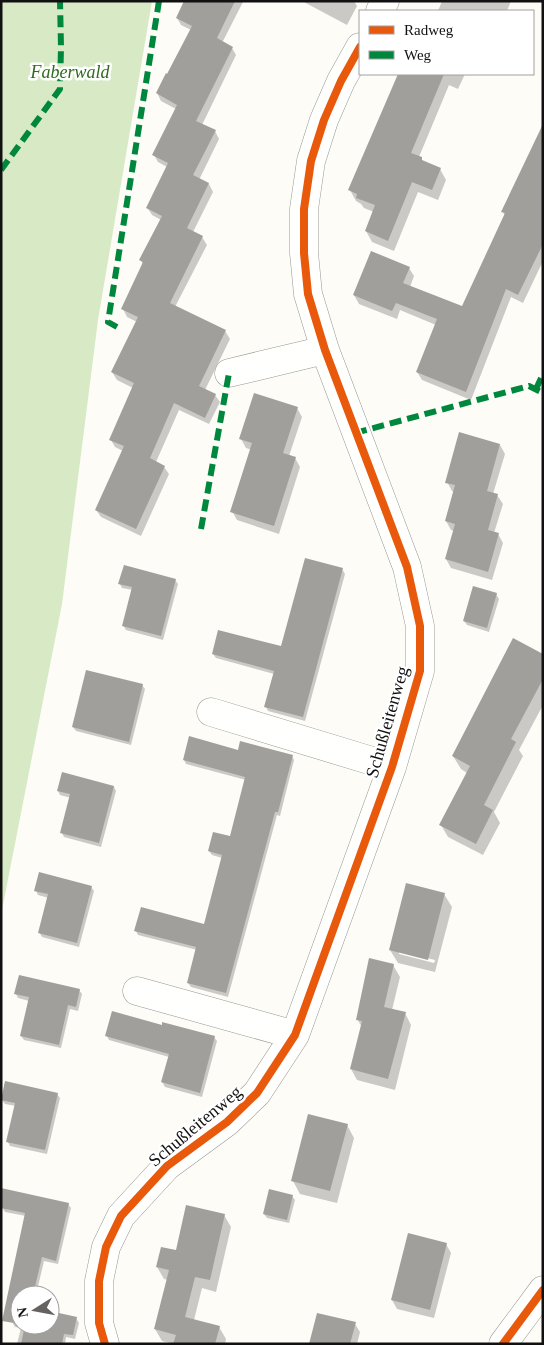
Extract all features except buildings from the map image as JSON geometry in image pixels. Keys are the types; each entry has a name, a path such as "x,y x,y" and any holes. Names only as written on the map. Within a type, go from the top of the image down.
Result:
{"street":[{"name":"Schußleitenweg","path":"105,1344 99,1322 99,1281 106,1247 121,1216 167,1166 227,1122 257,1093 295,1035 392,767 420,671 420,626 407,566 325,350 308,294 304,253 304,209 311,161 324,120 341,81 359,48"},
{"path":"229,373 325,350"},
{"name":"Schußleitenweg","path":"211,712 392,767"},
{"path":"137,991 295,1035"},
{"path":"503,1344 543,1290"}],"green space":[{"name":"Faberwald","path":"1,1 152,1 98,320 62,604 1,915"}],"marked path":[{"path":"1,170 60,89 60,1"},
{"path":"117,327 108,322 159,1"},
{"path":"201,529 229,373"},
{"path":"536,389 543,374"},
{"path":"355,433 529,386 543,393"}],"cycle path":[{"path":"105,1344 99,1323 99,1281 106,1247 121,1216 167,1166 227,1122 257,1093 295,1035 392,767 420,671 420,626 407,567 325,350 308,294 304,253 304,209 311,161 324,120 341,81 359,49"},
{"path":"503,1344 543,1290"}]}
